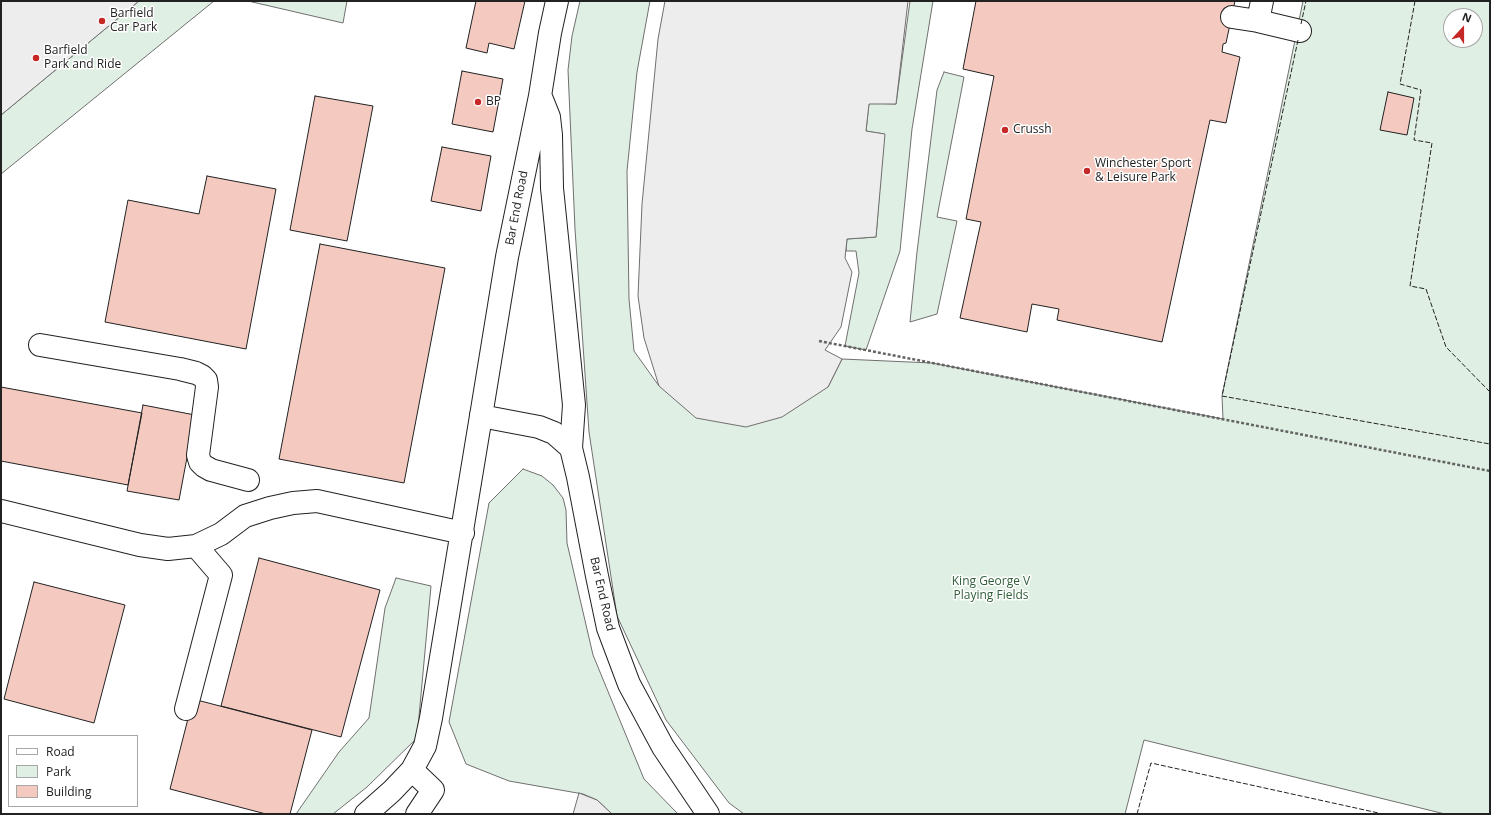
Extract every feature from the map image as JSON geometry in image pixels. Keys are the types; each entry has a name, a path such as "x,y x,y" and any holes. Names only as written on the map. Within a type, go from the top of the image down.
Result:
{"main road":[{"name":"Bar End Road","path":"366,814 392,791 412,770 425,746 463,533 507,257 540,96 550,33 557,1"},
{"path":"1232,16 1260,11 1300,32"},
{"name":"Bar End Road","path":"540,96 549,117 551,135 552,188 574,405 571,448 608,628 629,684 663,747 708,814"},
{"path":"40,345 180,369 202,376 206,380 207,387 198,455 200,462 211,470 249,476 245,516"},
{"path":"481,416 539,426 554,433 571,448"},
{"path":"1,511 140,545 168,549 196,546 221,534 245,516 293,503 317,501 463,533"},
{"path":"186,708 221,575 196,546"},
{"path":"412,770 433,790 417,814"}],"path":[{"path":"819,341 1490,471"}],"green space":[{"path":"139,1 214,1 1,174 1,115"},
{"path":"248,1 347,1 343,23"},
{"name":"King George V Playing Fields","path":"580,1 650,1 637,72 627,171 629,299 634,351 659,386 828,387 842,359 932,363 1223,419 1222,396 1303,1 1490,1 1490,814 1445,814 1144,740 1125,814 744,814 729,803 666,720 617,616 589,432 575,229 568,70 572,36"},
{"path":"910,1 933,1 912,129 900,251 866,350 845,346 859,273 856,251 846,251 847,239 876,237 884,134 866,131 869,103 896,104"},
{"path":"944,72 964,77 937,217 957,221 937,314 910,322 937,90"},
{"path":"523,469 542,476 553,485 563,498 566,510 567,543 593,655 644,779 678,814 612,814 597,800 583,794 509,781 466,764 449,722 489,503"},
{"path":"396,578 431,586 417,738 367,787 333,814 296,814 339,752 369,718 385,608"}],"shaded area":[{"name":"Barfield Park and Ride","path":"1,1 139,1 1,115"},
{"path":"665,1 908,1 896,104 869,104 866,131 885,134 876,237 847,239 845,258 852,272 841,327 825,350 842,359 828,387 782,417 746,427 696,418 659,386 644,338 638,296 642,204 658,39"},
{"path":"579,793 597,800 612,814 573,814"}],"building":[{"path":"476,1 525,1 514,49 489,43 487,53 466,48"},
{"name":"Winchester Sport & Leisure Park","path":"976,1 1235,1 1226,43 1223,44 1222,52 1240,57 1226,123 1210,120 1162,342 1057,320 1059,309 1032,304 1027,332 960,318 981,222 966,219 994,76 963,69"},
{"name":"BP","path":"462,71 503,79 493,132 452,124"},
{"path":"1388,92 1414,98 1407,135 1380,130"},
{"path":"315,96 373,106 347,241 290,230"},
{"path":"442,147 491,156 481,211 431,201"},
{"path":"207,176 276,189 246,349 105,322 128,200 199,214"},
{"path":"320,244 445,268 404,483 279,459"},
{"path":"1,387 142,413 128,485 1,461"},
{"path":"143,405 195,415 179,500 127,491"},
{"path":"259,558 380,590 341,737 221,706"},
{"path":"34,582 125,605 94,723 4,699"},
{"path":"193,699 312,730 290,814 266,814 170,789"}],"fence":[{"path":"1301,24 1306,1"},
{"path":"1415,1 1400,84 1421,90 1414,140 1432,143 1410,286 1426,289 1446,347 1490,392"},
{"path":"1298,40 1222,396 1490,444"},
{"path":"1137,814 1151,763 1383,814"}],"place":[{"name":"Barfield Car Park","path":"102,21"},
{"name":"Barfield Park and Ride","path":"36,58"},
{"name":"BP","path":"478,102"},
{"name":"Crussh","path":"1005,130"},
{"name":"Winchester Sport & Leisure Park","path":"1087,171"}]}
